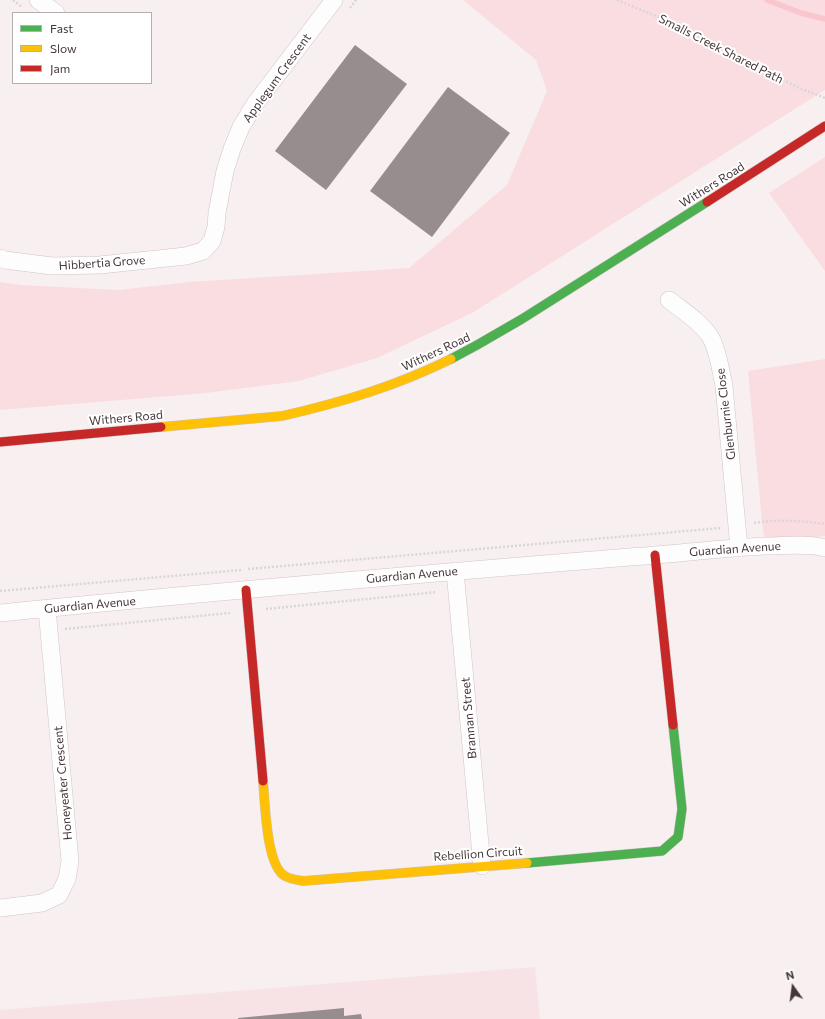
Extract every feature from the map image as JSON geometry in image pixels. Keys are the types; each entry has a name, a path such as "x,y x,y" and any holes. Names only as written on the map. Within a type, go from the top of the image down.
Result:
{"street":[{"path":"38,0 55,12"},
{"name":"Applegum Crescent","path":"203,251 212,241 216,227 217,213 225,171 232,149 242,127 255,104 334,0"},
{"name":"Withers Road","path":"0,442 282,416 319,408 391,386 430,370 485,342 825,126"},
{"name":"Hibbertia Grove","path":"0,258 5,260 52,266 100,265 186,256 203,251"},
{"name":"Glenburnie Close","path":"669,300 698,323 711,338 719,360 724,386 739,548"},
{"name":"Guardian Avenue","path":"0,613 455,571 739,548 817,546 825,548"},
{"name":"Rebellion Circuit","path":"246,590 268,840 274,864 284,876 303,881 600,857 662,851 678,837 682,809 655,555"},
{"name":"Brannan Street","path":"455,571 482,866"},
{"name":"Honeyeater Crescent","path":"0,908 42,903 59,895 67,879 70,861 47,609"}],"path":[{"name":"Smalls Creek Shared Path","path":"617,0 678,25 799,88 825,98"},
{"path":"0,591 716,528 762,522 797,521 825,524"},
{"path":"263,568 266,609"}],"shaded area":[{"path":"463,0 825,0 825,90 472,313 377,358 299,381 206,393 0,410 0,282 21,285 118,290 190,282 409,268 507,185 547,91 536,60"},
{"path":"825,157 825,271 769,193"},
{"path":"825,359 825,536 765,542 748,371"},
{"path":"535,967 540,1019 0,1019 0,1010"}],"building":[{"path":"355,45 407,84 326,190 275,151"},
{"path":"448,87 510,133 432,237 370,191"},
{"path":"344,1008 344,1016 361,1014 362,1019 238,1019 238,1018"}],"waterway":[{"path":"767,0 801,13 825,19"}],"traffic: fast":[{"path":"451,359 522,319 707,202"},
{"path":"527,863 662,851 678,837 682,809 673,725"}],"traffic: slow":[{"path":"161,427 282,416 369,392 430,369 451,359"},
{"path":"263,781 270,847 279,870 291,879 303,881 527,863"}],"traffic: jam":[{"path":"707,202 825,126"},
{"path":"0,442 161,427"},
{"path":"655,555 673,725"},
{"path":"246,590 263,781"}]}
